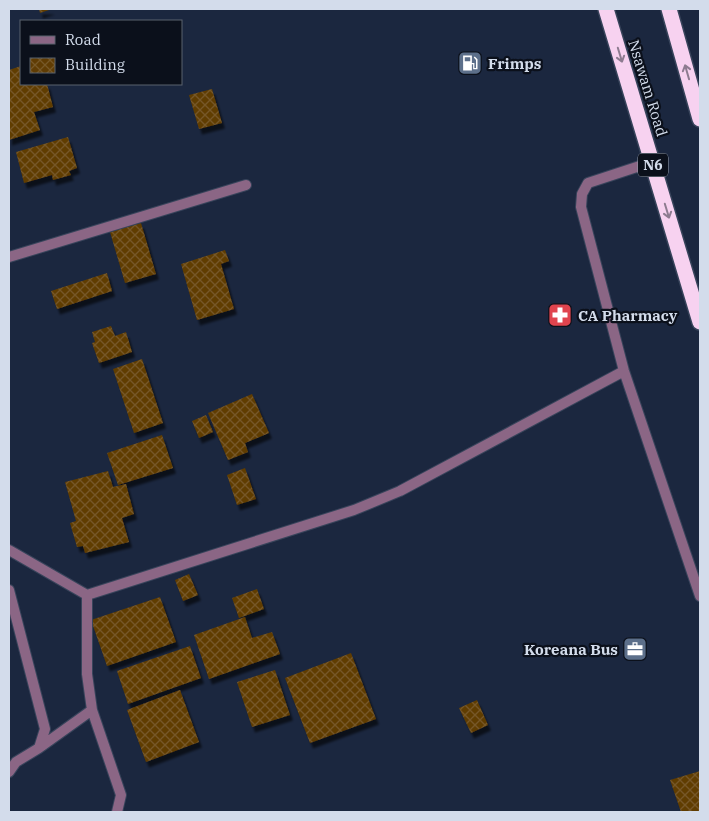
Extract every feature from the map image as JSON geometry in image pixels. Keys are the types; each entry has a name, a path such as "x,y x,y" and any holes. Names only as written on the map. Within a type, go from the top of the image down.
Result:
{"highway":[{"name":"Nsawam Road","path":"606,9 700,322"},
{"path":"669,9 700,118"}],"street":[{"path":"652,162 588,183 582,194 581,207 624,370 700,596"},
{"path":"9,257 246,185"},
{"path":"9,550 87,595 354,510 400,491 624,370"},
{"path":"9,590 45,729 39,748"},
{"path":"87,595 87,674 92,710 121,795 117,812"},
{"path":"9,772 16,762 92,710"}],"building":[{"path":"39,9 52,9 40,13"},
{"path":"20,66 20,85 47,85 53,107 34,112 40,130 9,140 9,70"},
{"path":"212,89 222,123 199,129 189,95"},
{"path":"68,137 77,168 69,171 71,175 53,180 52,175 24,183 16,152"},
{"path":"141,223 156,274 125,283 110,232"},
{"path":"225,250 229,261 221,264 234,309 197,320 181,264"},
{"path":"107,273 112,291 57,309 51,291"},
{"path":"111,326 115,336 126,332 132,352 99,363 92,343 95,342 92,332"},
{"path":"142,359 163,423 134,433 113,369"},
{"path":"252,394 269,433 245,443 248,452 228,460 208,413"},
{"path":"206,415 213,432 199,438 192,421"},
{"path":"162,435 173,468 118,485 107,453"},
{"path":"245,468 256,499 237,505 227,475"},
{"path":"108,471 113,487 126,484 134,514 122,518 129,542 85,553 83,546 77,547 70,523 76,521 65,482"},
{"path":"189,574 198,595 183,601 175,580"},
{"path":"257,589 264,609 239,618 232,598"},
{"path":"160,597 176,642 107,666 91,620"},
{"path":"245,617 252,638 272,632 280,654 209,679 194,635"},
{"path":"190,646 201,678 128,704 117,671"},
{"path":"351,653 376,719 310,743 285,678"},
{"path":"275,670 290,715 252,727 237,682"},
{"path":"180,690 199,742 146,762 127,710"},
{"path":"477,700 488,725 471,733 459,708"},
{"path":"700,771 700,812 681,812 670,780"}],"place":[{"name":"Frimps","path":"470,63"},
{"name":"CA Pharmacy","path":"560,315"},
{"name":"Koreana Bus","path":"635,649"}]}
